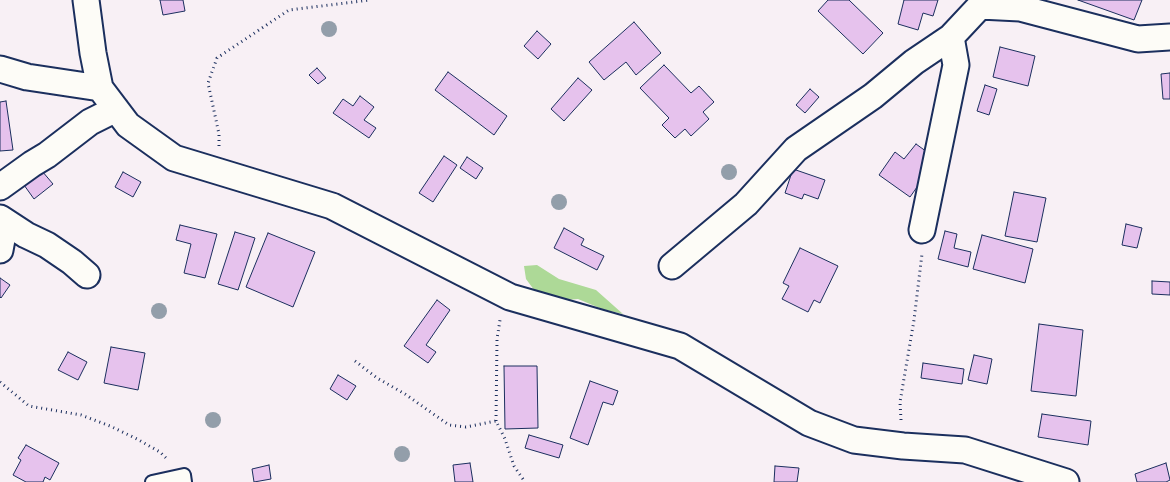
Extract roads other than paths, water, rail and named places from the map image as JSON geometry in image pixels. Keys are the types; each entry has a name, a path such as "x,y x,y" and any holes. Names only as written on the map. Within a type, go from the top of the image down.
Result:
{"street":[{"path":"86,0 100,88 128,125 174,158 332,206 510,297 680,346 809,423 854,440 965,450 1066,482"},
{"path":"672,266 746,204 796,149 873,96 914,62 951,37 980,3 1020,8 1138,39 1170,37"},
{"path":"922,230 956,65 951,37"},
{"path":"0,69 27,77 100,88"},
{"path":"0,187 32,164 47,156 90,122 116,109"},
{"path":"0,218 26,235 47,245 87,275"},
{"path":"0,223 3,234 0,250"}],"lane":[{"path":"152,482 184,478"}]}
